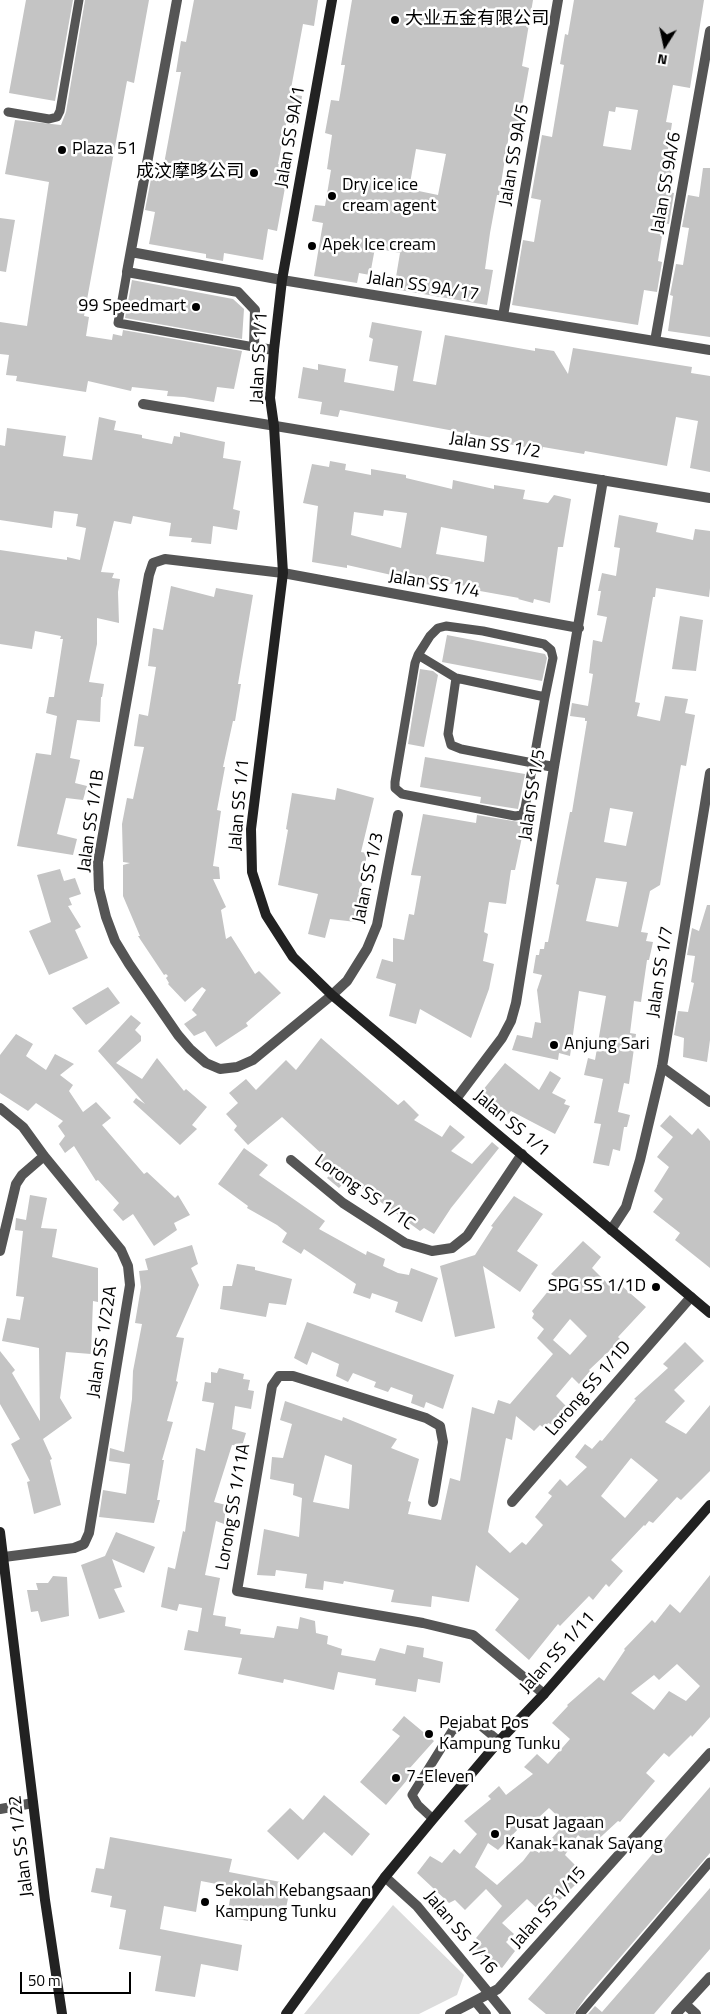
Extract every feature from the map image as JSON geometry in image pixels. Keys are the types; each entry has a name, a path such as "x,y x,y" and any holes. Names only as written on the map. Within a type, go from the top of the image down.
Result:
{"street":[{"path":"176,0 127,272 238,292 255,310 254,347 274,350"},
{"name":"Jalan SS 9A/1","path":"282,280 332,0"},
{"name":"Jalan SS 9A/5","path":"503,316 558,0"},
{"name":"Jalan SS 9A/6","path":"655,341 710,32"},
{"name":"Jalan SS 9A/17","path":"130,252 282,280 710,350"},
{"name":"Jalan SS 1/1","path":"282,280 270,398 274,426 283,573 251,829 252,872 266,915 293,958 332,995 710,1313"},
{"name":"Jalan SS 1/2","path":"143,404 710,498"},
{"name":"Jalan SS 1/5","path":"456,1099 502,1038 511,1021 516,1003 543,765 579,628 603,480"},
{"name":"Jalan SS 1/1B","path":"283,573 165,559 153,563 149,575 98,862 99,889 106,917 115,941 129,964 178,1035 206,1063 220,1069 237,1067 253,1060 332,995"},
{"name":"Jalan SS 1/4","path":"283,573 579,628"},
{"name":"Jalan SS 1/7","path":"611,1230 626,1207 640,1160 662,1067 707,803 710,773"},
{"name":"Jalan SS 1/3","path":"332,995 346,981 367,949 378,925 398,815"},
{"path":"662,1067 710,1102"},
{"name":"Jalan SS 1/22A","path":"0,1108 23,1127 44,1156 121,1250 128,1266 130,1285 89,1532 84,1544 74,1548 4,1557"},
{"name":"Lorong SS 1/1C","path":"290,1160 343,1203 405,1243 432,1251 452,1248 467,1236 522,1154"},
{"path":"0,1251 16,1184 22,1175 44,1156"},
{"name":"Lorong SS 1/1D","path":"512,1502 691,1297"},
{"name":"Lorong SS 1/11A","path":"433,1502 443,1442 440,1426 426,1418 293,1376 279,1376 272,1386 237,1590 423,1623 473,1635 544,1694"},
{"name":"Jalan SS 1/11","path":"286,2014 385,1877 433,1819 499,1740 544,1694 710,1505"},
{"name":"Jalan SS 1/22","path":"0,1532 33,1803 62,2013"},
{"name":"Jalan SS 1/15","path":"450,2014 498,1989 710,1753"},
{"path":"0,1809 33,1803"},
{"name":"Jalan SS 1/16","path":"385,1877 417,1906 506,2014"},
{"path":"676,2014 710,1978"},
{"name":"Jalan SS 1/16","path":"476,2002 486,2014"},
{"path":"685,2004 696,2014"}],"lane":[{"path":"8,112 49,119 56,117 60,111 79,0"},
{"path":"127,272 118,323 254,347"},
{"path":"446,626 544,644 551,650 554,658 546,697 543,765 522,815 515,816 402,794 395,788 396,772 415,664 418,655 430,636 438,628 446,626"},
{"path":"418,655 456,678 546,697"},
{"path":"456,678 448,734 452,745 461,749 543,765"},
{"path":"433,1819 418,1805 412,1795 452,1731 463,1724 473,1723 481,1726 499,1740"},
{"path":"580,2014 710,1862"}],"shaded area":[{"path":"393,1905 464,1975 457,1995 419,2014 304,2014"}],"building":[{"path":"26,0 73,0 55,101 9,93"},
{"path":"85,0 149,0 134,83 127,81 84,316 89,317 86,336 112,340 113,334 122,336 123,330 242,351 234,389 217,387 214,402 167,396 168,391 132,387 131,391 88,381 86,392 16,381 17,376 6,375 9,355 0,354 0,322 27,326 49,182 5,174 15,120 61,125 66,112"},
{"path":"194,0 318,0 314,26 303,24 290,94 302,96 297,125 286,124 278,164 289,166 277,231 268,229 263,260 224,253 223,261 206,258 206,254 149,244 155,212 145,210 151,179 161,180 181,72 176,72 181,41 186,42"},
{"path":"352,0 533,0 522,66 529,68 524,96 517,131 510,129 499,195 497,195 490,233 485,269 493,270 487,305 394,289 400,253 375,248 370,275 359,273 357,283 314,276 323,223 312,221 315,205 325,206 331,170 327,169 332,135 325,133 331,100 339,101 345,65 341,65","holes":["416,149 446,154 438,195 409,189"]},
{"path":"574,0 704,0 690,88 673,85 666,122 672,123 667,156 674,157 668,192 674,193 669,224 664,223 658,261 662,262 657,292 644,290 638,325 512,305 523,240 534,242 541,200 531,198 542,135 552,137 564,65 560,64 565,34 568,35","holes":["616,107 638,110 631,150 603,146 609,111 615,112"]},
{"path":"703,168 710,168 710,337 668,331 673,296 670,295 676,264 683,265 689,228 682,227 688,195 699,197"},
{"path":"0,218 15,220 6,272 0,271"},
{"path":"132,280 233,299 244,309 242,339 125,318"},
{"path":"372,322 422,331 413,381 436,385 445,335 535,351 535,348 554,351 568,374 573,348 692,367 691,373 710,376 710,472 690,468 698,421 676,417 667,466 585,451 584,454 543,447 542,450 508,444 509,441 340,410 338,417 320,414 322,402 298,398 303,367 318,370 318,364 346,369 344,382 394,391 398,366 369,361 373,339 369,337"},
{"path":"99,417 116,421 114,430 142,435 142,438 172,444 174,436 180,437 180,432 225,442 223,458 241,461 233,509 240,511 237,530 213,526 211,544 191,542 192,538 169,536 171,523 133,516 131,524 114,521 101,572 114,573 112,578 120,579 118,592 119,623 97,618 97,644 89,682 104,684 101,697 100,722 77,720 70,758 80,760 75,783 87,786 83,800 66,798 57,834 77,839 73,855 17,846 36,753 51,755 57,716 46,713 49,697 54,697 63,639 60,639 61,636 35,631 32,649 0,644 0,550 67,560 67,557 80,560 86,528 76,526 78,514 54,511 52,528 0,520 0,445 5,446 7,428 66,436 63,456 92,460"},
{"path":"330,461 346,464 345,470 371,475 371,469 406,475 406,478 452,489 453,480 494,489 494,485 525,490 523,499 548,503 554,495 571,499 563,547 558,547 550,603 534,599 533,603 519,598 480,591 480,588 432,581 431,585 396,579 396,576 347,565 347,568 312,562 318,506 303,503 312,464 329,467","holes":["384,510 407,513 401,548 351,535 354,512 383,516","441,527 487,536 484,562 436,554"]},
{"path":"619,515 658,523 656,532 693,540 695,529 710,531 709,597 656,588 635,702 640,703 637,716 660,721 665,696 688,699 685,713 695,715 686,766 681,765 660,885 650,891 641,932 648,933 646,941 653,942 649,960 647,960 641,1002 634,1001 630,1033 636,1034 629,1084 624,1083 618,1112 630,1115 627,1127 624,1127 620,1151 613,1149 609,1166 593,1163 601,1124 594,1123 603,1079 584,1075 588,1058 595,1060 606,996 579,991 570,1056 559,1053 558,1060 512,1050 517,1035 532,1038 535,1022 541,1023 537,990 542,975 533,973 536,955 539,955 540,949 544,949 545,942 548,942 559,885 556,884 570,812 572,812 587,721 585,721 585,718 570,716 572,703 588,706 593,674 589,673 593,640 602,642 607,617 597,615 601,591 598,591 602,573 616,576 620,548 614,547","holes":["610,808 633,812 626,846 604,842","596,878 627,882 618,927 586,921"]},
{"path":"171,586 214,597 216,588 253,595 238,684 241,684 235,721 233,721 223,767 225,767 217,810 221,811 213,866 219,867 220,879 213,879 226,907 221,910 226,939 231,936 255,974 259,971 281,993 246,1023 248,1026 216,1047 205,1031 194,1036 184,1024 197,1015 192,1010 206,990 202,987 185,1002 168,984 166,978 168,976 164,975 138,936 140,936 123,896 123,865 130,863 123,862 122,824 127,798 133,799 144,747 134,746 139,714 148,716 156,667 148,666 153,628 163,630"},
{"path":"680,616 703,620 696,671 672,669"},
{"path":"447,635 545,654 547,658 542,681 442,662"},
{"path":"420,669 433,671 438,675 424,747 408,744"},
{"path":"425,757 525,774 518,809 480,803 481,797 420,787"},
{"path":"337,788 374,798 361,852 367,853 356,922 330,919 325,938 308,934 318,894 278,885 288,830 286,829 292,793 335,800"},
{"path":"423,814 476,823 477,815 525,823 515,870 511,870 506,904 489,902 484,932 488,934 483,961 494,964 489,989 471,1038 420,1009 416,1024 389,1016 396,984 376,978 382,959 393,962 393,938 404,940 409,914 414,915 421,876 411,875"},
{"path":"60,869 64,881 75,878 81,894 69,898 72,905 68,906 81,927 75,930 88,958 49,975 29,931 51,922 37,875"},
{"path":"707,905 710,905 710,1040 707,1062 683,1057 684,1038 674,1035 678,1011 688,1012 694,983 691,982 695,956 687,955 692,928 699,931"},
{"path":"108,987 120,1003 86,1025 72,1008"},
{"path":"131,1015 141,1023 135,1030 141,1036 141,1041 116,1063 142,1079 157,1058 184,1091 186,1089 207,1107 192,1125 197,1129 180,1145 133,1102 136,1098 145,1104 98,1051"},
{"path":"16,1034 33,1044 26,1056 46,1070 55,1054 74,1064 60,1075 73,1085 69,1091 83,1112 96,1102 111,1118 102,1125 144,1174 147,1172 175,1198 178,1195 190,1215 174,1223 177,1230 154,1246 133,1214 123,1221 113,1210 119,1203 98,1180 96,1181 74,1146 65,1153 59,1144 65,1136 58,1126 63,1121 36,1103 28,1111 0,1093 0,1055"},
{"path":"321,1038 398,1105 404,1100 419,1115 414,1120 442,1137 450,1125 465,1137 451,1151 472,1164 492,1142 499,1148 451,1208 434,1234 424,1228 420,1231 348,1178 339,1188 327,1178 332,1172 320,1161 324,1156 282,1117 248,1145 234,1130 237,1126 226,1114 238,1103 229,1093 246,1079 256,1090 286,1060 296,1070"},
{"path":"505,1063 539,1090 550,1071 561,1078 552,1093 566,1100 564,1104 570,1106 555,1134 511,1111 504,1119 478,1096"},
{"path":"670,1115 692,1135 698,1128 710,1141 710,1268 675,1240 680,1233 653,1212 663,1199 654,1191 669,1167 657,1157 673,1137 660,1126"},
{"path":"244,1148 268,1165 259,1175 325,1221 319,1229 366,1255 367,1251 385,1259 383,1266 398,1273 409,1275 411,1268 438,1278 422,1322 395,1312 398,1302 372,1293 370,1299 353,1293 356,1284 304,1249 301,1254 282,1242 287,1233 247,1208 248,1206 218,1184"},
{"path":"30,1195 47,1198 41,1228 57,1229 52,1257 98,1268 98,1302 93,1301 91,1354 66,1352 60,1398 72,1418 43,1439 52,1459 50,1460 61,1505 34,1514 27,1482 30,1481 11,1444 20,1439 0,1404 0,1351 15,1370 12,1373 40,1421 39,1348 2,1341 7,1318 20,1320 24,1297 16,1296 23,1231 15,1230 16,1218 26,1220"},
{"path":"514,1196 543,1214 517,1251 538,1265 520,1292 483,1266 495,1328 455,1337 440,1266 475,1255 493,1227 491,1226"},
{"path":"583,1241 601,1257 592,1268 617,1293 623,1287 646,1307 618,1337 621,1340 589,1370 579,1384 572,1377 556,1396 569,1409 555,1426 548,1423 545,1429 540,1425 534,1431 516,1416 512,1440 506,1438 488,1532 510,1553 522,1542 526,1545 543,1525 535,1517 552,1496 548,1493 560,1479 567,1486 587,1467 575,1457 585,1444 592,1449 600,1440 602,1441 636,1400 634,1399 668,1368 663,1364 685,1342 704,1361 674,1390 685,1401 665,1422 686,1434 710,1405 710,1471 681,1500 677,1497 653,1523 649,1521 644,1525 611,1560 623,1571 609,1587 606,1584 593,1600 589,1596 560,1626 558,1624 529,1660 495,1630 519,1599 476,1565 469,1602 432,1596 431,1607 391,1602 394,1590 344,1581 343,1584 324,1581 323,1590 305,1588 307,1574 276,1570 275,1576 257,1575 264,1529 299,1537 302,1498 293,1495 294,1484 270,1479 272,1457 283,1458 292,1424 280,1420 285,1401 342,1421 343,1417 397,1439 391,1448 419,1459 408,1501 411,1502 408,1514 441,1520 450,1478 460,1481 472,1407 494,1414 498,1400 510,1404 553,1354 537,1338 544,1329 532,1318 534,1314 532,1311 558,1279 551,1274","holes":["570,1319 587,1336 570,1355 553,1340","325,1455 352,1465 349,1509 313,1502","631,1458 658,1480 625,1518 601,1496"]},
{"path":"192,1245 198,1264 191,1268 199,1285 176,1337 184,1338 176,1381 178,1382 167,1421 173,1422 162,1460 164,1460 157,1500 160,1500 154,1523 99,1517 103,1490 126,1494 130,1464 109,1461 110,1448 124,1452 132,1399 133,1371 142,1324 135,1323 141,1287 139,1271 148,1270 145,1259"},
{"path":"237,1264 255,1267 255,1270 292,1279 286,1305 269,1303 266,1317 220,1309 223,1286 232,1286"},
{"path":"307,1322 454,1375 443,1409 426,1402 424,1408 411,1403 413,1395 391,1387 388,1392 374,1387 376,1382 353,1373 348,1382 336,1376 339,1364 312,1352 307,1365 294,1358"},
{"path":"219,1368 244,1374 243,1379 250,1380 248,1390 254,1391 251,1409 235,1406 232,1429 246,1433 242,1446 232,1445 214,1502 226,1505 224,1524 216,1521 205,1575 220,1578 213,1615 226,1617 225,1626 241,1629 240,1634 274,1638 277,1626 298,1629 300,1617 315,1621 316,1633 328,1636 327,1644 342,1649 341,1655 375,1661 380,1648 405,1654 407,1645 424,1648 423,1657 443,1662 440,1683 418,1679 416,1692 375,1685 376,1679 338,1672 334,1690 284,1679 283,1683 238,1674 242,1658 184,1650 188,1630 198,1632 202,1608 179,1604 177,1611 161,1607 168,1567 175,1569 183,1531 185,1532 196,1448 205,1451 214,1403 202,1401 205,1382 211,1383 211,1372 217,1373"},
{"path":"116,1532 155,1547 144,1573 112,1559 122,1587 114,1589 125,1612 99,1619 81,1565 105,1556"},
{"path":"710,1575 710,1717 692,1737 691,1735 669,1757 664,1753 646,1773 655,1781 620,1822 618,1821 591,1846 578,1835 565,1855 585,1875 560,1900 555,1896 542,1913 527,1899 502,1923 514,1934 506,1942 515,1951 502,1968 475,1952 481,1942 476,1938 502,1906 486,1889 465,1910 455,1900 449,1903 417,1873 430,1856 442,1863 454,1849 460,1854 477,1834 464,1821 491,1799 488,1796 499,1786 506,1795 533,1774 524,1767 537,1754 548,1764 570,1739 552,1723 567,1705 599,1677 604,1681 624,1649 652,1620 655,1623 670,1604 680,1613","holes":["677,1664 700,1686 686,1701 669,1691 654,1710 631,1693 654,1675 659,1680","549,1808 565,1823 539,1853 533,1848 523,1861 497,1885 475,1867 488,1843 498,1850 521,1826 525,1830"]},
{"path":"53,1576 67,1577 69,1616 41,1622 38,1611 31,1612 27,1590 38,1590 36,1583 48,1583"},
{"path":"404,1716 434,1741 409,1769 413,1773 386,1805 360,1782 400,1736 392,1730"},
{"path":"710,1787 710,1853 586,1997 574,2014 546,2014 528,1999"},
{"path":"324,1795 370,1834 352,1856 324,1832 298,1860 267,1831 290,1808 303,1820"},
{"path":"110,1837 232,1859 229,1872 291,1884 285,1913 256,1908 253,1922 227,1917 232,1887 201,1881 196,1912 164,1906 160,1929 242,1945 238,1971 201,1964 195,1997 155,1991 161,1956 119,1949 126,1910 110,1907 112,1896 91,1892 96,1868 104,1869"},
{"path":"710,1888 710,1949 654,2014 588,2014 595,2006 602,2012"}],"place":[{"name":"大业五金有限公司","path":"395,20"},
{"name":"Plaza 51","path":"62,150"},
{"name":"成汶摩哆公司","path":"254,173"},
{"name":"Dry ice ice cream agent","path":"332,196"},
{"name":"Apek Ice cream","path":"312,246"},
{"name":"99 Speedmart","path":"196,307"},
{"name":"Anjung Sari","path":"554,1045"},
{"name":"SPG SS 1/1D","path":"656,1287"},
{"name":"Pejabat Pos Kampung Tunku","path":"429,1734"},
{"name":"7-Eleven","path":"396,1778"},
{"name":"Pusat Jagaan Kanak-kanak Sayang","path":"495,1834"},
{"name":"Sekolah Kebangsaan Kampung Tunku","path":"205,1902"}]}
